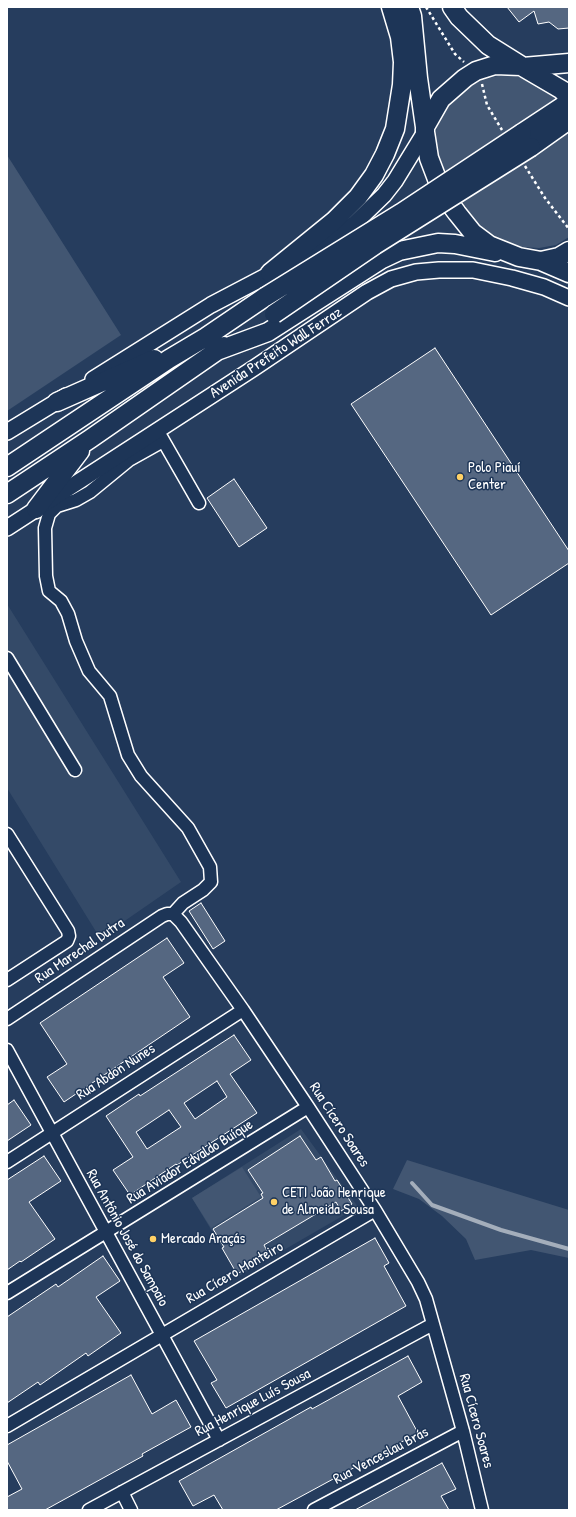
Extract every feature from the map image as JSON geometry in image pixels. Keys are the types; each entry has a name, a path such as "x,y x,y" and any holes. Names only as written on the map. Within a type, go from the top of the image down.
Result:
{"highway":[{"path":"270,273 334,221 358,197 374,175 385,154 395,129 402,85 403,62 400,37 392,7"},
{"path":"409,7 412,16 418,78 429,158 437,179 445,197 473,233 489,245 519,257"},
{"path":"452,7 459,17 488,45 562,90 569,98"},
{"path":"425,130 440,99 465,78 476,71 496,65 522,66 569,63"},
{"path":"57,402 210,344 274,314 526,140 569,102"},
{"path":"7,494 90,439 210,344 265,297 401,213 526,140 569,120"},
{"path":"7,467 169,359 210,344 268,332 382,259 399,251 438,243 455,244 541,261 569,273"},
{"path":"541,261 559,257 569,251"},
{"path":"36,509 90,439"}],"main road":[{"path":"7,432 211,305 312,252 355,223 384,196 395,182 425,130"},
{"name":"Avenida Prefeito Wall Ferraz","path":"7,528 36,509 55,502 160,436 367,292 391,278 416,272 473,270 544,286 569,298"}],"street":[{"path":"160,436 199,503"},
{"path":"55,502 49,514 45,528 46,576 49,591 61,601 68,614 76,642 89,671 110,696 128,755 141,776 188,828 210,867 211,882 203,890 183,903 173,914"},
{"path":"7,658 75,770"},
{"path":"7,834 68,931 69,936 67,941 7,980"},
{"name":"Rua Cícero Soares","path":"173,914 181,922 243,1010 308,1107 375,1210 418,1282 426,1299 463,1431 482,1510"},
{"name":"Rua Marechal Dutra","path":"7,1019 162,916 173,914"},
{"name":"Rua Abdon Nunes","path":"7,1162 243,1010"},
{"name":"Rua Antônio José do Sampaio","path":"7,1050 219,1440"},
{"name":"Rua Aviador Edvaldo Buíque","path":"7,1293 308,1107"},
{"name":"Rua Cícero Monteiro","path":"7,1426 375,1210"},
{"name":"Rua Henrique Luís Sousa","path":"88,1510 433,1324"},
{"name":"Rua Venceslau Brás","path":"314,1510 463,1431"},
{"path":"122,1492 131,1510"}],"path":[{"path":"426,7 455,54"}],"shaded area":[{"path":"513,75 532,82 556,97 569,112 569,237 556,245 539,248 522,247 494,237 480,226 464,207 454,192 438,155 435,134 440,117 448,105 463,91 480,80 498,76"},
{"path":"7,155 121,335 7,411"},
{"path":"7,604 181,882 100,938 7,788"},
{"name":"CETI João Henrique de Almeida Sousa","path":"301,1129 358,1207 239,1276 192,1198"},
{"path":"407,1160 569,1210 569,1258 531,1250 475,1260 466,1239 442,1216 419,1199 393,1189"},
{"path":"242,1167 261,1197 211,1228 192,1198"}],"building":[{"path":"507,7 569,7 569,28 558,29 549,22 538,24 534,11 519,22"},
{"name":"Polo Piauí Center","path":"435,348 569,551 569,563 491,615 351,404"},
{"path":"234,479 267,528 239,547 207,498"},
{"path":"201,903 225,941 213,949 189,911"},
{"path":"167,938 184,963 163,977 190,1017 64,1102 47,1077 67,1064 40,1023"},
{"path":"234,1035 251,1060 230,1074 257,1113 130,1195 113,1170 133,1157 106,1116 139,1094 140,1096","holes":["217,1081 227,1097 195,1119 184,1103","169,1110 181,1127 147,1149 136,1132"]},
{"path":"14,1100 31,1125 7,1141 7,1105"},
{"name":"CETI João Henrique de Almeida Sousa","path":"300,1136 316,1160 321,1157 335,1181 337,1180 352,1204 341,1211 336,1202 264,1245 269,1255 237,1274 222,1248 224,1247 213,1229 263,1198 261,1194 263,1193 248,1170"},
{"path":"44,1156 61,1181 29,1202 55,1239 7,1270 7,1180"},
{"path":"375,1238 389,1263 384,1266 406,1306 226,1408 211,1383 217,1380 194,1341"},
{"path":"103,1256 120,1281 96,1297 121,1333 88,1356 86,1353 40,1385 38,1382 7,1403 7,1317 56,1284 58,1287"},
{"path":"408,1356 422,1382 398,1396 418,1433 276,1510 223,1510 214,1495 193,1506 179,1481 311,1407 312,1409"},
{"path":"131,1375 152,1414 176,1400 191,1427 142,1454 143,1456 45,1510 7,1510 7,1497 22,1489 7,1461 7,1445"},
{"path":"442,1463 456,1489 441,1496 449,1510 355,1510"}],"waterway":[{"path":"412,1183 432,1205 501,1230 569,1249"}],"place":[{"name":"Polo Piauí Center","path":"460,477"},
{"name":"CETI João Henrique de Almeida Sousa","path":"274,1202"},
{"name":"Mercado Araçás","path":"153,1239"}]}
